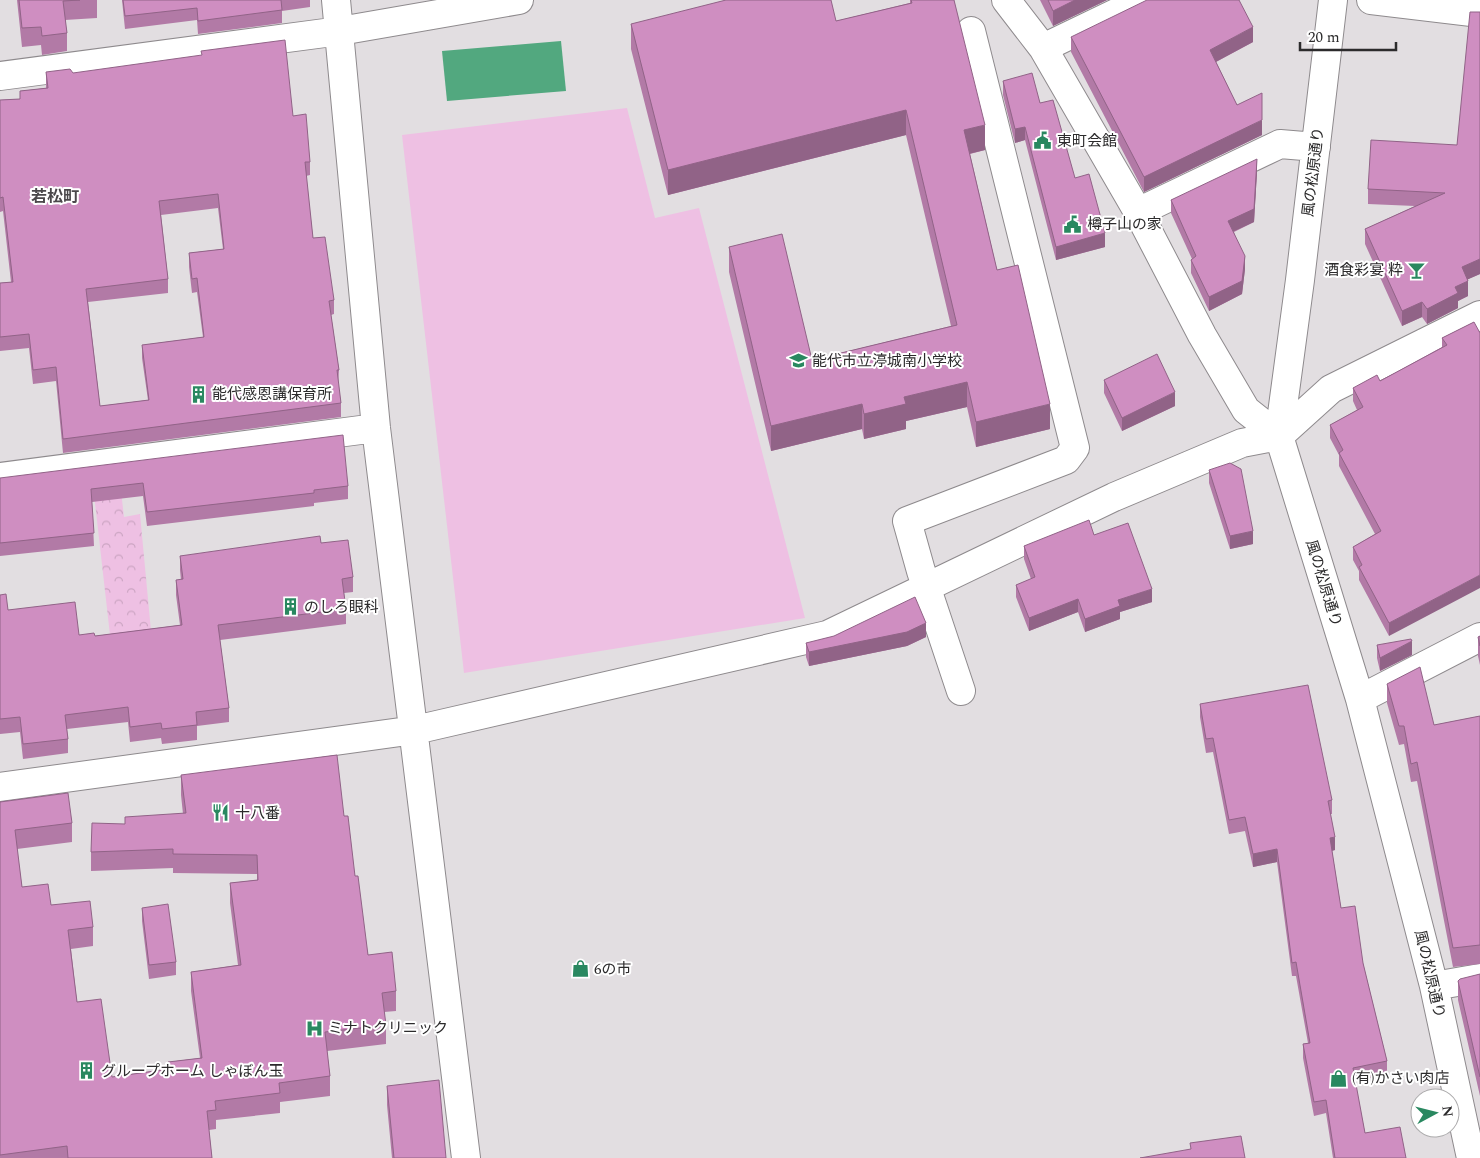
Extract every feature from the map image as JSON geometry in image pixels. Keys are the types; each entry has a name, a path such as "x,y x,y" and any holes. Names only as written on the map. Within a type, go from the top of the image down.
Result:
{"street":[{"path":"336,0 376,428 415,730 466,1158"},
{"path":"0,76 340,31 519,0"},
{"path":"1006,0 1043,48 1138,212 1202,335 1246,410 1279,436"},
{"path":"1043,48 1143,0"},
{"name":"風の松原通り","path":"1332,0 1316,147 1279,436 1360,699 1434,986 1470,1158"},
{"path":"1371,0 1480,13"},
{"path":"961,691 907,521 1066,460 1075,448 971,31"},
{"path":"1138,212 1280,144 1316,147"},
{"path":"0,787 415,730 827,635 1123,493 1242,443 1279,436 1331,389 1480,315"},
{"path":"0,477 376,428"},
{"path":"1360,699 1480,637"},
{"path":"1434,986 1480,978"}],"green space":[{"path":"627,108 655,218 699,208 805,618 464,673 402,135"},
{"path":"121,491 124,517 140,514 151,631 110,635 94,494"}],"shaded area":[{"path":"561,41 566,91 447,101 442,51"}],"building":[{"path":"19,0 80,0 63,1 67,33 42,36 41,27 22,28"},
{"path":"123,0 281,0 282,10 198,21 197,8 125,16"},
{"path":"726,0 831,0 836,21 912,3 911,0 954,0 985,125 964,130 997,270 1018,265 1050,404 976,422 967,382 904,397 906,404 864,414 862,404 771,426 729,247 782,234 812,360 957,325 906,110 668,170 631,24"},
{"path":"1048,0 1075,0 1053,11"},
{"path":"1147,0 1239,0 1253,27 1210,50 1237,105 1262,93 1262,120 1144,177 1071,37"},
{"path":"1470,12 1480,12 1480,259 1462,267 1468,281 1455,287 1458,293 1427,309 1422,302 1402,311 1365,229 1445,193 1368,189 1371,140 1457,145"},
{"path":"285,40 293,116 306,114 310,162 305,162 313,238 325,237 334,300 329,301 339,370 337,370 341,403 63,439 56,367 33,370 29,334 0,337 0,283 13,282 3,197 0,198 0,100 20,99 20,91 48,88 46,72 70,69 73,73 202,55 201,51","holes":["218,194 224,249 189,253 192,279 197,278 204,337 142,345 149,400 100,406 86,289 168,279 159,201"]},
{"path":"1032,73 1040,103 1053,100 1075,178 1089,174 1105,233 1056,247 1025,127 1015,129 1003,81"},
{"path":"1257,159 1254,209 1228,221 1245,256 1242,281 1209,297 1191,260 1196,256 1171,200"},
{"path":"1474,322 1480,333 1480,575 1389,623 1359,567 1362,565 1353,547 1381,531 1339,453 1343,450 1330,425 1363,407 1353,388 1377,375 1380,381 1447,345 1442,338"},
{"path":"1157,354 1175,392 1122,418 1104,380"},
{"path":"343,435 348,486 314,490 314,493 147,512 143,483 91,489 94,533 0,543 0,478"},
{"path":"1230,463 1241,469 1253,531 1230,536 1209,470"},
{"path":"1089,520 1094,535 1128,523 1152,589 1118,600 1120,606 1085,619 1078,599 1029,618 1016,585 1035,577 1024,546"},
{"path":"320,536 321,543 348,540 353,577 342,579 346,609 218,625 229,708 196,712 197,725 162,729 161,723 130,727 128,707 65,715 68,739 23,744 20,717 0,719 0,595 6,594 8,610 75,602 79,635 94,633 95,636 182,625 176,580 183,579 180,556"},
{"path":"915,597 926,623 907,632 809,652 806,643 834,636"},
{"path":"1411,639 1412,641 1380,658 1377,645"},
{"path":"1420,667 1434,725 1480,716 1480,945 1453,948 1417,762 1411,764 1404,726 1399,726 1387,684"},
{"path":"1308,685 1332,800 1328,801 1335,837 1330,838 1341,908 1355,906 1363,963 1387,1061 1353,1068 1365,1133 1400,1127 1406,1158 1335,1158 1326,1100 1314,1102 1303,1044 1310,1043 1296,962 1292,963 1277,849 1253,854 1245,817 1229,820 1213,738 1206,739 1200,704"},
{"path":"337,755 344,816 348,816 355,876 358,876 368,955 392,952 396,991 382,993 386,1025 325,1032 330,1076 279,1083 280,1093 215,1101 216,1110 207,1111 212,1158 68,1158 67,1146 0,1155 0,802 68,793 72,823 15,830 22,887 48,884 51,905 90,901 93,927 68,930 77,1002 101,999 112,1077 169,1069 168,1062 202,1058 191,972 241,965 230,883 258,880 257,855 173,854 173,849 91,852 92,823 125,824 125,817 186,813 181,775"},
{"path":"168,904 176,962 149,965 142,908"},
{"path":"1480,974 1480,1077 1458,981"},
{"path":"439,1080 446,1158 394,1158 387,1086"},
{"path":"1241,1136 1245,1158 1140,1158 1191,1149 1190,1143"}],"place":[{"name":"東町会館","path":"1043,141"},
{"name":"樽子山の家","path":"1073,224"},
{"name":"酒食彩宴 粋","path":"1417,270"},
{"name":"能代市立渟城南小学校","path":"798,361"},
{"name":"能代感恩講保育所","path":"198,394"},
{"name":"のしろ眼科","path":"290,607"},
{"name":"十八番","path":"221,813"},
{"name":"6の市","path":"580,969"},
{"name":"ミナトクリニック","path":"314,1028"},
{"name":"グループホーム しゃぼん玉","path":"87,1071"},
{"name":"(有)かさい肉店","path":"1338,1078"}],"district":[{"name":"若松町","path":"55,196"}]}
